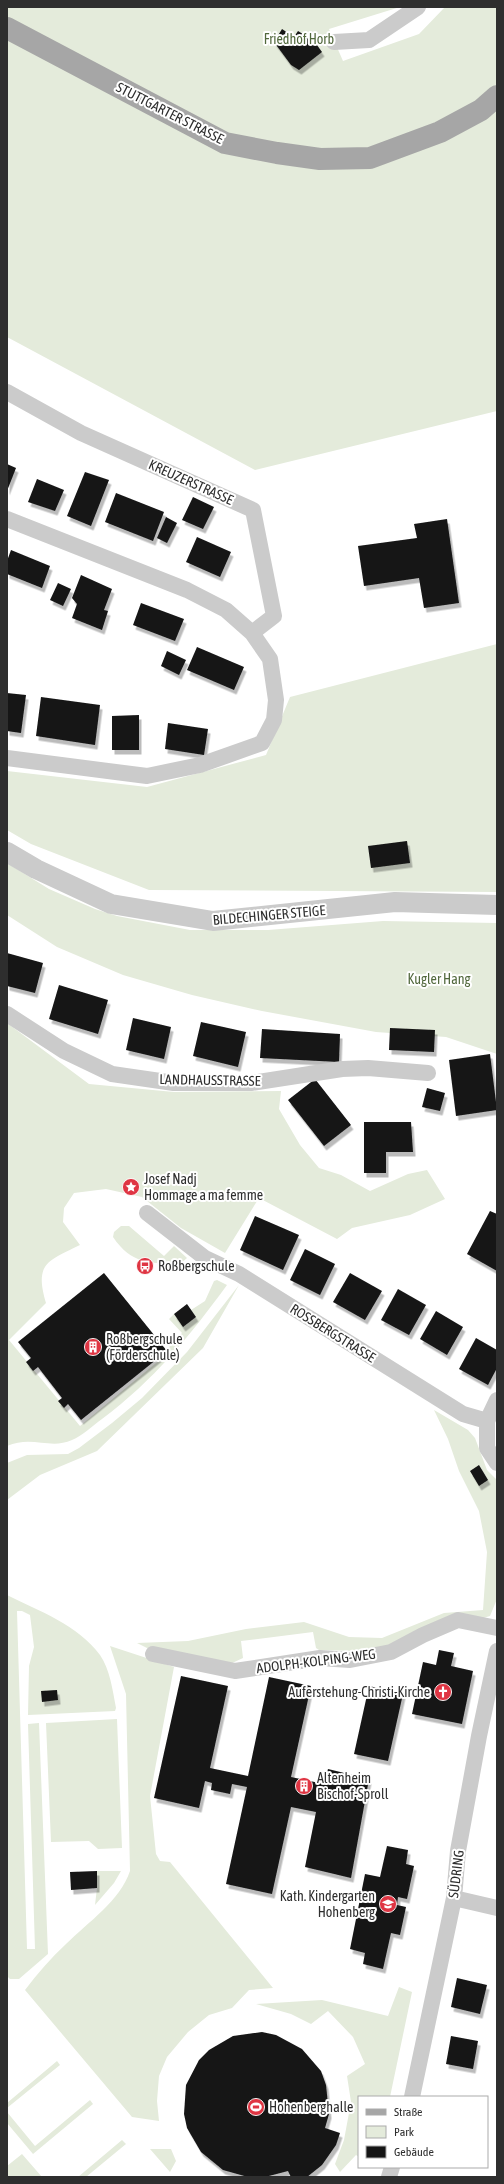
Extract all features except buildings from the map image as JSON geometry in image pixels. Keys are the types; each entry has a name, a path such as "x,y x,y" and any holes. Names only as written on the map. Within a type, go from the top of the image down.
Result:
{"main road":[{"name":"STUTTGARTER STRASSE","path":"7,28 225,143 277,153 320,159 370,158 440,132 481,110 497,96"}],"street":[{"path":"334,42 370,40 418,7"},
{"name":"KREUZERSTRASSE","path":"7,392 81,433 253,510 274,616 252,633"},
{"path":"7,520 186,590 226,610 252,633 270,659 276,700 274,720 262,743 200,766 147,776 7,758"},
{"name":"BILDECHINGER STEIGE","path":"7,852 36,869 111,904 213,922 395,902 497,904"},
{"name":"LANDHAUSSTRASSE","path":"7,1014 64,1051 112,1074 174,1083 251,1083 342,1070 368,1068 428,1073"},
{"name":"ROSSBERGSTRASSE","path":"147,1213 205,1258 239,1274 463,1414 487,1421"},
{"path":"497,1400 487,1421 487,1448 497,1463"},
{"name":"ADOLPH-KOLPING-WEG","path":"153,1654 235,1671 320,1658 350,1660 390,1652 423,1635 458,1620 497,1628"},
{"name":"SÜDRING","path":"412,2096 454,1898 458,1851 479,1732 497,1651"},
{"path":"454,1898 497,1908"}],"green space":[{"name":"Friedhof Horb","path":"7,7 400,7 329,29 343,61 419,34 445,7 497,7 497,411 255,470 7,337"},
{"path":"497,644 497,892 149,890 31,844 7,830 7,771 147,787 266,755 290,697"},
{"name":"Kugler Hang","path":"7,863 49,889 95,909 117,916 190,930 268,930 383,921 497,923 497,1054 446,1037 376,1032 262,1011 192,995 123,975 57,947 7,915"},
{"path":"7,1023 89,1084 174,1092 281,1091 279,1109 300,1145 319,1168 341,1175 370,1191 408,1174 427,1170 445,1199 410,1215 352,1228 337,1239 259,1198 225,1253 181,1228 142,1197 106,1189 74,1193 64,1208 63,1222 80,1245 60,1255 46,1265 43,1271 42,1279 46,1303 9,1340 80,1426 168,1353 170,1345 182,1333 169,1319 174,1314 184,1326 196,1317 191,1310 205,1301 214,1281 217,1280 227,1285 170,1357 121,1404 83,1433 64,1443 56,1444 25,1442 7,1446"},
{"path":"121,1226 129,1226 164,1256 174,1246 187,1258 179,1265 150,1262 134,1257 127,1253 113,1237 114,1232"},
{"path":"239,1285 203,1348 97,1451 40,1475 7,1500 7,1463 27,1455 68,1454 79,1448 112,1423 142,1398 187,1352"},
{"path":"434,1410 468,1430 475,1438 487,1470 497,1480 497,1599 490,1616 387,1647 356,1651 319,1650 316,1648 313,1632 241,1641 243,1658 230,1664 153,1651 137,1643 188,1641 246,1629 304,1622 349,1637 382,1638 444,1613 483,1610 487,1552 479,1511 459,1471 448,1439"},
{"path":"7,1595 45,1613 69,1627 91,1644 100,1655 106,1667 111,1681 116,1708 115,1711 28,1715 29,1666 34,1647 30,1615 22,1611 17,1611 27,1949 35,1949 28,1724 39,1723 48,1954 19,1979 10,1979 7,1976"},
{"path":"110,1646 174,1667 150,1796 156,1854 160,1861 170,1862 273,1988 249,1990 232,2008 209,2015 188,2032 167,2057 159,2076 157,2101 159,2121 132,2117 25,1990 55,1955 119,1892 130,1871 126,1694"},
{"path":"117,1719 122,1848 98,1849 89,1841 51,1842 46,1723"},
{"path":"97,1871 121,1871 114,1883 95,1905 97,1888"},
{"path":"399,1987 412,1992 390,2096 358,2096 358,2156 356,2155 340,2172 335,2164 344,2140 351,2102 347,2076 365,2064 353,2037 328,2011 311,2024 291,2014 256,2004 322,2000 388,2016"},
{"path":"57,2061 60,2065 7,2108 7,2103"},
{"path":"90,2100 93,2104 33,2154 7,2123 7,2112 35,2146"},
{"path":"122,2140 126,2144 86,2177 78,2177"},
{"path":"150,2149 171,2149 176,2161 170,2172"},
{"path":"22,2154 42,2177 7,2177 7,2166"}],"place":[{"name":"Josef Nadj Hommage a ma femme","path":"131,1187"},
{"name":"Roßbergschule","path":"145,1266"},
{"name":"Roßbergschule (Förderschule)","path":"93,1347"},
{"name":"Auferstehung-Christi-Kirche","path":"443,1692"},
{"name":"Altenheim Bischof-Sproll","path":"304,1786"},
{"name":"Kath. Kindergarten Hohenberg","path":"388,1904"},
{"name":"Hohenberghalle","path":"256,2107"}]}
